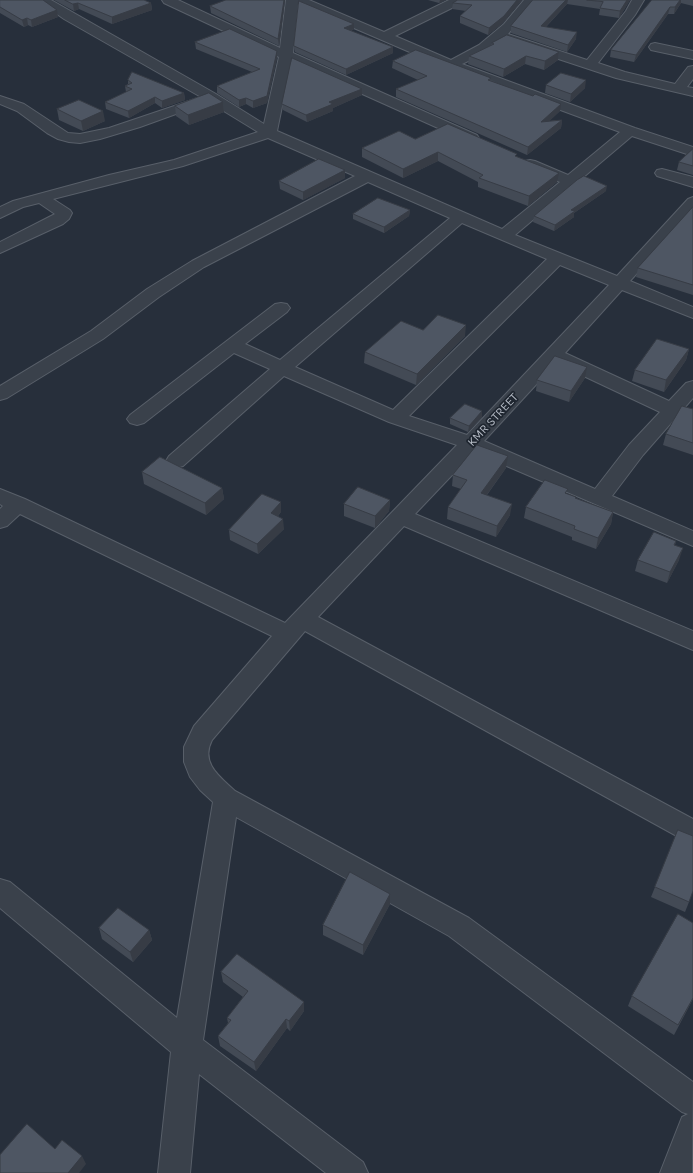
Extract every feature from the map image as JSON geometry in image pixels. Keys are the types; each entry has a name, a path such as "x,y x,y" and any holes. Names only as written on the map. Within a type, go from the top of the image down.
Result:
{"street":[{"path":"43,0 68,16 211,97 269,133 504,236 620,284 693,312"},
{"path":"168,0 286,55 482,142"},
{"path":"269,133 286,55 292,0"},
{"path":"299,0 452,65 630,131 693,152"},
{"path":"385,36 458,0"},
{"path":"452,65 484,48 508,27 530,0"},
{"path":"590,64 631,12 638,0"},
{"path":"499,35 621,75 693,92"},
{"path":"655,47 693,55"},
{"path":"679,88 693,70"},
{"path":"0,100 24,109 52,129 68,138 78,139 125,127 211,97"},
{"path":"504,236 630,131"},
{"path":"0,213 12,200 41,198 178,163 269,133"},
{"path":"519,158 570,181"},
{"path":"662,172 693,182"},
{"path":"0,394 97,335 153,293 198,264 367,176"},
{"path":"0,248 57,221 64,216 64,213 41,198"},
{"name":"KMR STREET","path":"693,202 620,284 402,517 295,626 204,733 196,747 196,764 206,779 226,799 459,927 693,1101"},
{"path":"176,461 282,368 460,217"},
{"path":"396,418 557,258"},
{"path":"137,419 281,308"},
{"path":"232,345 396,418 471,443 693,539"},
{"path":"554,355 672,410"},
{"path":"599,498 636,450 693,387"},
{"path":"0,522 9,500 295,626 693,832"},
{"path":"402,517 693,641"},
{"path":"174,1173 187,1046 226,799"},
{"path":"0,891 187,1046 352,1173"},
{"path":"676,1173 693,1128"}],"building":[{"path":"0,0 43,0 57,10 31,20 27,18 22,20 0,7"},
{"path":"65,0 144,0 151,3 112,17 78,3 73,4"},
{"path":"226,0 284,0 278,39 210,6"},
{"path":"458,0 517,0 504,16 489,28 460,16 472,5 453,3"},
{"path":"533,0 566,0 541,26 577,32 568,45 511,26"},
{"path":"587,0 627,0 620,11 600,8 603,2"},
{"path":"652,0 680,0 675,7 670,7 636,55 611,50"},
{"path":"299,1 354,24 344,28 393,47 346,69 294,46"},
{"path":"230,29 277,51 267,96 253,101 246,98 239,100 217,86 260,69 195,42"},
{"path":"507,35 559,52 545,61 526,56 504,69 469,56 494,44 492,43"},
{"path":"416,50 491,78 488,80 533,96 535,94 561,104 541,122 562,120 528,147 396,89 427,76 393,61"},
{"path":"292,58 362,89 329,102 333,104 306,115 282,104"},
{"path":"132,72 184,93 162,101 155,97 128,111 105,102 132,89 125,86 132,83 128,80"},
{"path":"561,73 586,80 571,94 546,85"},
{"path":"209,93 223,102 188,115 175,106"},
{"path":"79,100 103,111 81,121 57,109"},
{"path":"448,124 517,154 515,156 559,173 529,196 479,178 483,175 438,152 403,169 362,148 399,131 415,139"},
{"path":"693,149 693,166 679,162"},
{"path":"319,159 345,170 303,192 279,181"},
{"path":"584,176 607,186 571,210 575,211 555,225 534,216 577,180"},
{"path":"378,198 410,210 384,227 353,214"},
{"path":"693,207 693,285 638,268"},
{"path":"438,315 466,325 417,374 365,352 401,321 423,330"},
{"path":"657,339 689,349 666,380 635,370"},
{"path":"555,356 587,367 571,391 537,380"},
{"path":"465,404 482,411 469,426 450,418"},
{"path":"682,406 693,409 693,443 666,434"},
{"path":"477,445 508,456 481,493 512,504 497,526 448,507 467,480 453,475"},
{"path":"160,457 222,488 205,503 142,472"},
{"path":"545,480 568,489 565,493 576,497 575,498 613,512 598,538 574,529 575,526 526,507"},
{"path":"358,487 390,500 375,516 344,504"},
{"path":"262,494 281,502 271,513 283,519 257,544 229,530"},
{"path":"654,532 676,541 674,545 683,548 670,572 638,560"},
{"path":"678,830 693,836 693,891 689,902 655,887"},
{"path":"350,872 390,894 363,945 323,925"},
{"path":"118,908 149,930 130,952 99,928"},
{"path":"678,914 693,923 693,998 678,1025 632,996"},
{"path":"237,954 304,1002 289,1021 286,1019 254,1062 218,1036 231,1020 227,1018 248,991 221,972"},
{"path":"27,1124 55,1149 62,1140 82,1156 68,1173 0,1173 0,1155"}]}
